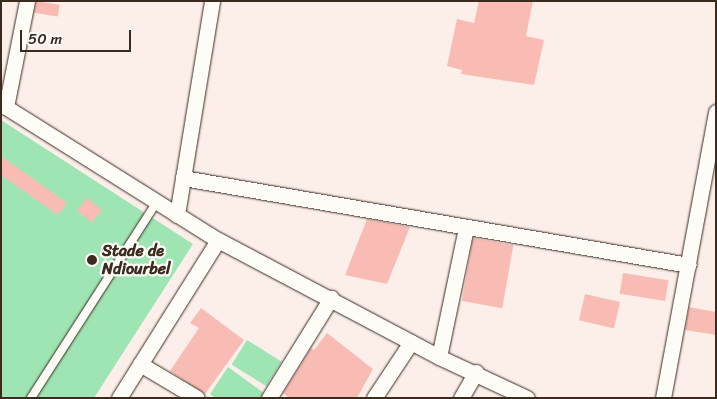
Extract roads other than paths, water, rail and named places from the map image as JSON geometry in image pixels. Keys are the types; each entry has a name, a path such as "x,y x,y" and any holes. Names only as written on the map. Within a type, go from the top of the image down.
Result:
{"street":[{"path":"28,1 4,106 218,240 331,298 439,357 476,372 527,398"},
{"path":"177,214 212,1"},
{"path":"663,398 716,112"},
{"path":"183,178 689,265"},
{"path":"439,357 466,228"},
{"path":"119,398 218,240"},
{"path":"269,398 331,298"},
{"path":"374,398 411,342"},
{"path":"140,364 197,398"},
{"path":"461,398 476,372"}],"lane":[{"path":"32,398 157,202"}],"place":[{"name":"Stade de Ndiourbel","path":"92,260"}]}
